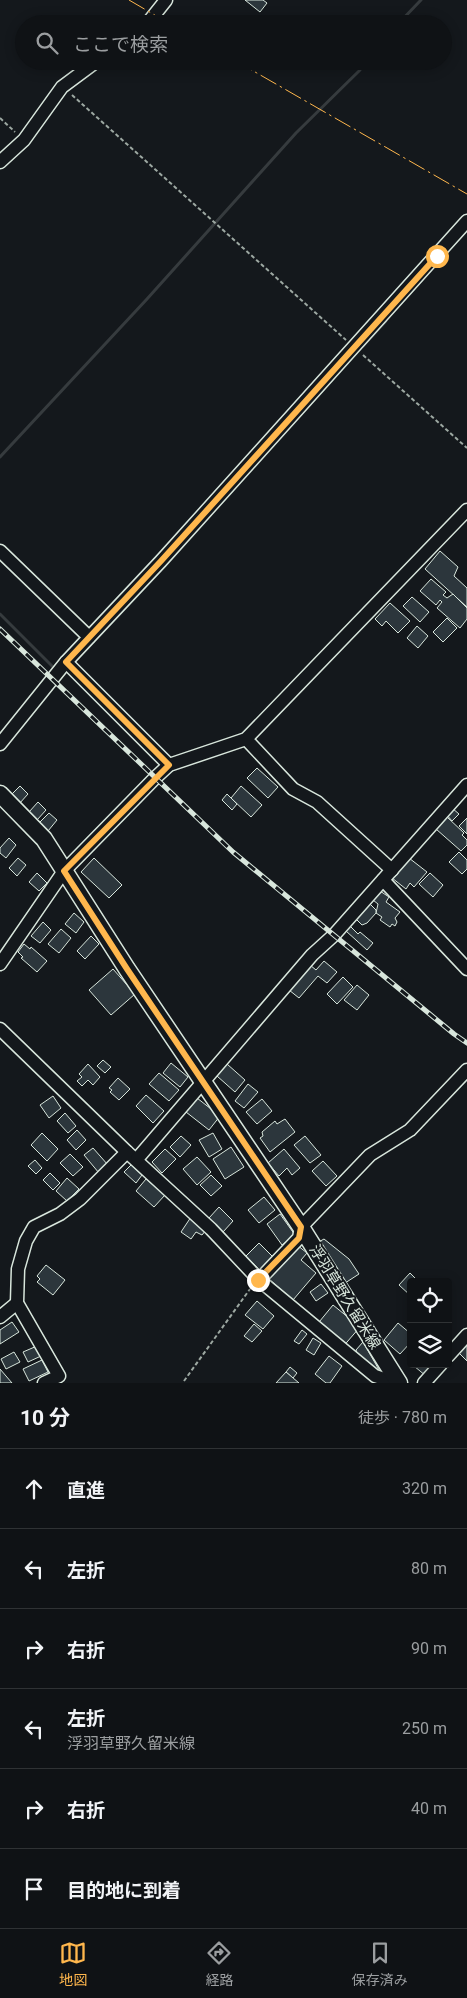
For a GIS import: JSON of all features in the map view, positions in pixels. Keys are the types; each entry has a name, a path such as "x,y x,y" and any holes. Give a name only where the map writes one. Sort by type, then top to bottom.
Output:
{"main road":[{"name":"浮羽草野久留米線","path":"0,794 44,839 202,1081 301,1227 398,1383"}],"street":[{"path":"154,15 166,0"},
{"path":"0,162 24,140 62,87 85,70"},
{"path":"0,744 66,662 467,221"},
{"path":"0,964 64,871 169,765 246,739 467,510"},
{"path":"0,551 89,638"},
{"path":"66,662 169,765"},
{"path":"246,739 293,788 317,802 392,870"},
{"path":"44,1383 59,1376 17,1303 18,1269 26,1241 34,1227 60,1214 132,1156 202,1081 312,955 334,935 467,785"},
{"path":"383,880 467,969"},
{"path":"0,1029 211,1229 258,1280 372,1379 398,1383"},
{"path":"258,1280 299,1238 301,1227 370,1155 410,1130 467,1070"},
{"path":"0,1317 17,1303"},
{"path":"452,1352 467,1335"},
{"path":"424,1383 437,1368"}],"path":[{"path":"62,87 467,448"},
{"path":"0,118 24,140"},
{"path":"184,1381 245,1294 258,1280"}],"building":[{"path":"245,0 263,0 267,3 260,12"},
{"path":"440,551 458,567 454,576 467,588 467,607 425,569"},
{"path":"431,579 446,592 443,595 447,598 453,594 467,608 467,619 460,628 437,608 442,602 440,600 436,605 420,591"},
{"path":"412,597 429,612 420,622 403,606"},
{"path":"390,603 410,621 398,633 386,621 382,626 375,619"},
{"path":"447,618 457,628 443,642 433,632"},
{"path":"417,626 428,636 418,648 407,638"},
{"path":"257,768 278,787 268,798 247,778"},
{"path":"20,786 28,794 19,804 10,796"},
{"path":"241,786 262,805 251,817 231,798"},
{"path":"227,794 237,804 232,810 222,800"},
{"path":"38,802 46,810 37,820 29,812"},
{"path":"452,808 459,814 452,821 446,814"},
{"path":"49,813 57,820 48,831 39,823"},
{"path":"447,817 464,833 462,835 467,840 467,845 461,851 436,829"},
{"path":"467,818 467,834 459,826"},
{"path":"9,838 16,845 6,858 0,853 0,848"},
{"path":"459,852 467,860 467,869 462,874 449,862"},
{"path":"18,858 26,865 17,876 9,868"},
{"path":"94,858 122,885 109,898 81,872"},
{"path":"409,858 427,872 414,887 410,883 406,889 392,878"},
{"path":"37,873 47,883 39,891 29,882"},
{"path":"430,873 443,885 433,897 419,884"},
{"path":"380,891 389,897 386,902 400,912 395,918 397,922 395,926 392,924 390,927 380,920 382,917 376,913 378,904 373,900"},
{"path":"368,902 376,910 376,913 367,923 362,925 354,917"},
{"path":"74,913 84,922 76,933 65,924"},
{"path":"43,922 51,930 40,943 31,936"},
{"path":"350,926 358,934 360,932 373,943 367,950 346,931"},
{"path":"61,929 71,938 59,953 48,944"},
{"path":"91,936 99,944 85,959 77,951"},
{"path":"24,944 30,949 31,947 47,961 37,972 21,958 23,957 18,952"},
{"path":"324,961 337,972 327,983 318,976 299,998 289,990 310,965 316,970"},
{"path":"113,969 135,994 111,1015 89,990"},
{"path":"343,977 353,987 337,1004 327,994"},
{"path":"357,985 369,995 357,1010 344,1000"},
{"path":"103,1060 111,1067 105,1073 97,1066"},
{"path":"171,1063 188,1077 180,1087 163,1073"},
{"path":"88,1064 100,1077 93,1085 88,1080 82,1086 77,1081 82,1077 79,1074"},
{"path":"227,1064 245,1080 235,1092 217,1076"},
{"path":"159,1073 179,1090 169,1101 149,1084"},
{"path":"118,1078 130,1089 119,1100 110,1092 112,1090 109,1088"},
{"path":"248,1084 258,1092 244,1108 235,1101"},
{"path":"146,1095 164,1111 153,1123 136,1106"},
{"path":"53,1096 61,1108 49,1118 40,1105"},
{"path":"197,1098 220,1116 209,1130 186,1112"},
{"path":"262,1099 272,1111 257,1124 246,1112"},
{"path":"65,1113 76,1126 68,1133 57,1121"},
{"path":"285,1119 295,1132 270,1152 260,1138 263,1136 262,1132 275,1121 277,1124"},
{"path":"77,1130 86,1140 76,1150 67,1140"},
{"path":"42,1133 58,1149 47,1161 31,1145"},
{"path":"213,1133 222,1149 209,1157 199,1140"},
{"path":"181,1136 191,1145 180,1157 170,1147"},
{"path":"305,1136 321,1155 310,1163 294,1145"},
{"path":"231,1147 244,1167 225,1179 213,1159"},
{"path":"93,1148 108,1165 99,1173 84,1155"},
{"path":"165,1149 176,1159 162,1173 152,1162"},
{"path":"284,1149 300,1168 292,1175 287,1168 279,1176 268,1163"},
{"path":"70,1154 83,1167 73,1176 60,1163"},
{"path":"197,1157 211,1172 197,1185 183,1169"},
{"path":"35,1160 42,1168 36,1174 28,1166"},
{"path":"323,1161 337,1176 326,1186 312,1171"},
{"path":"131,1165 142,1175 136,1183 124,1172"},
{"path":"50,1173 60,1183 53,1190 43,1180"},
{"path":"211,1175 222,1186 211,1196 200,1185"},
{"path":"67,1178 79,1189 67,1201 56,1191"},
{"path":"146,1179 165,1195 154,1207 136,1191"},
{"path":"264,1197 275,1210 259,1223 248,1210"},
{"path":"219,1207 233,1221 223,1232 209,1218"},
{"path":"280,1214 295,1235 282,1245 267,1224"},
{"path":"191,1217 206,1230 202,1235 196,1232 191,1239 181,1232"},
{"path":"324,1239 349,1259 359,1274 342,1285 315,1244"},
{"path":"259,1243 274,1258 261,1271 246,1256"},
{"path":"297,1245 307,1253 301,1260 316,1273 293,1300 269,1279"},
{"path":"46,1265 65,1280 53,1295 37,1282 40,1279 37,1276"},
{"path":"410,1273 415,1278 407,1278 407,1292 399,1285"},
{"path":"321,1284 328,1293 316,1301 310,1292"},
{"path":"257,1301 274,1316 263,1329 245,1315"},
{"path":"333,1305 360,1327 341,1349 315,1327"},
{"path":"12,1322 19,1332 0,1344 0,1330"},
{"path":"398,1323 407,1331 407,1346 400,1354 384,1340"},
{"path":"254,1324 262,1331 252,1342 244,1336"},
{"path":"302,1330 307,1334 299,1344 294,1341"},
{"path":"313,1338 321,1343 314,1355 306,1350"},
{"path":"363,1342 382,1375 358,1358 356,1350"},
{"path":"467,1345 467,1361 459,1353"},
{"path":"37,1346 41,1356 28,1362 23,1352"},
{"path":"14,1352 20,1362 6,1369 1,1359"},
{"path":"329,1356 342,1366 330,1383 326,1383 315,1374"},
{"path":"42,1360 48,1372 29,1381 23,1369"},
{"path":"290,1367 297,1373 293,1378 286,1372"},
{"path":"416,1368 433,1368 426,1376"},
{"path":"0,1369 12,1383 0,1383"},
{"path":"286,1372 299,1383 276,1383"}],"waterway":[{"path":"407,15 421,0"},
{"path":"0,457 147,299 296,133 360,70"},
{"path":"363,346 386,321"},
{"path":"0,614 54,668"}],"railway":[{"path":"0,629 233,852 467,1043"}],"power":[{"path":"129,0 155,15"},
{"path":"252,70 467,194"}],"route":[{"path":"258,1280 299,1238 301,1227 127,969 64,871 169,765 66,662 161,561 437,256"}]}
